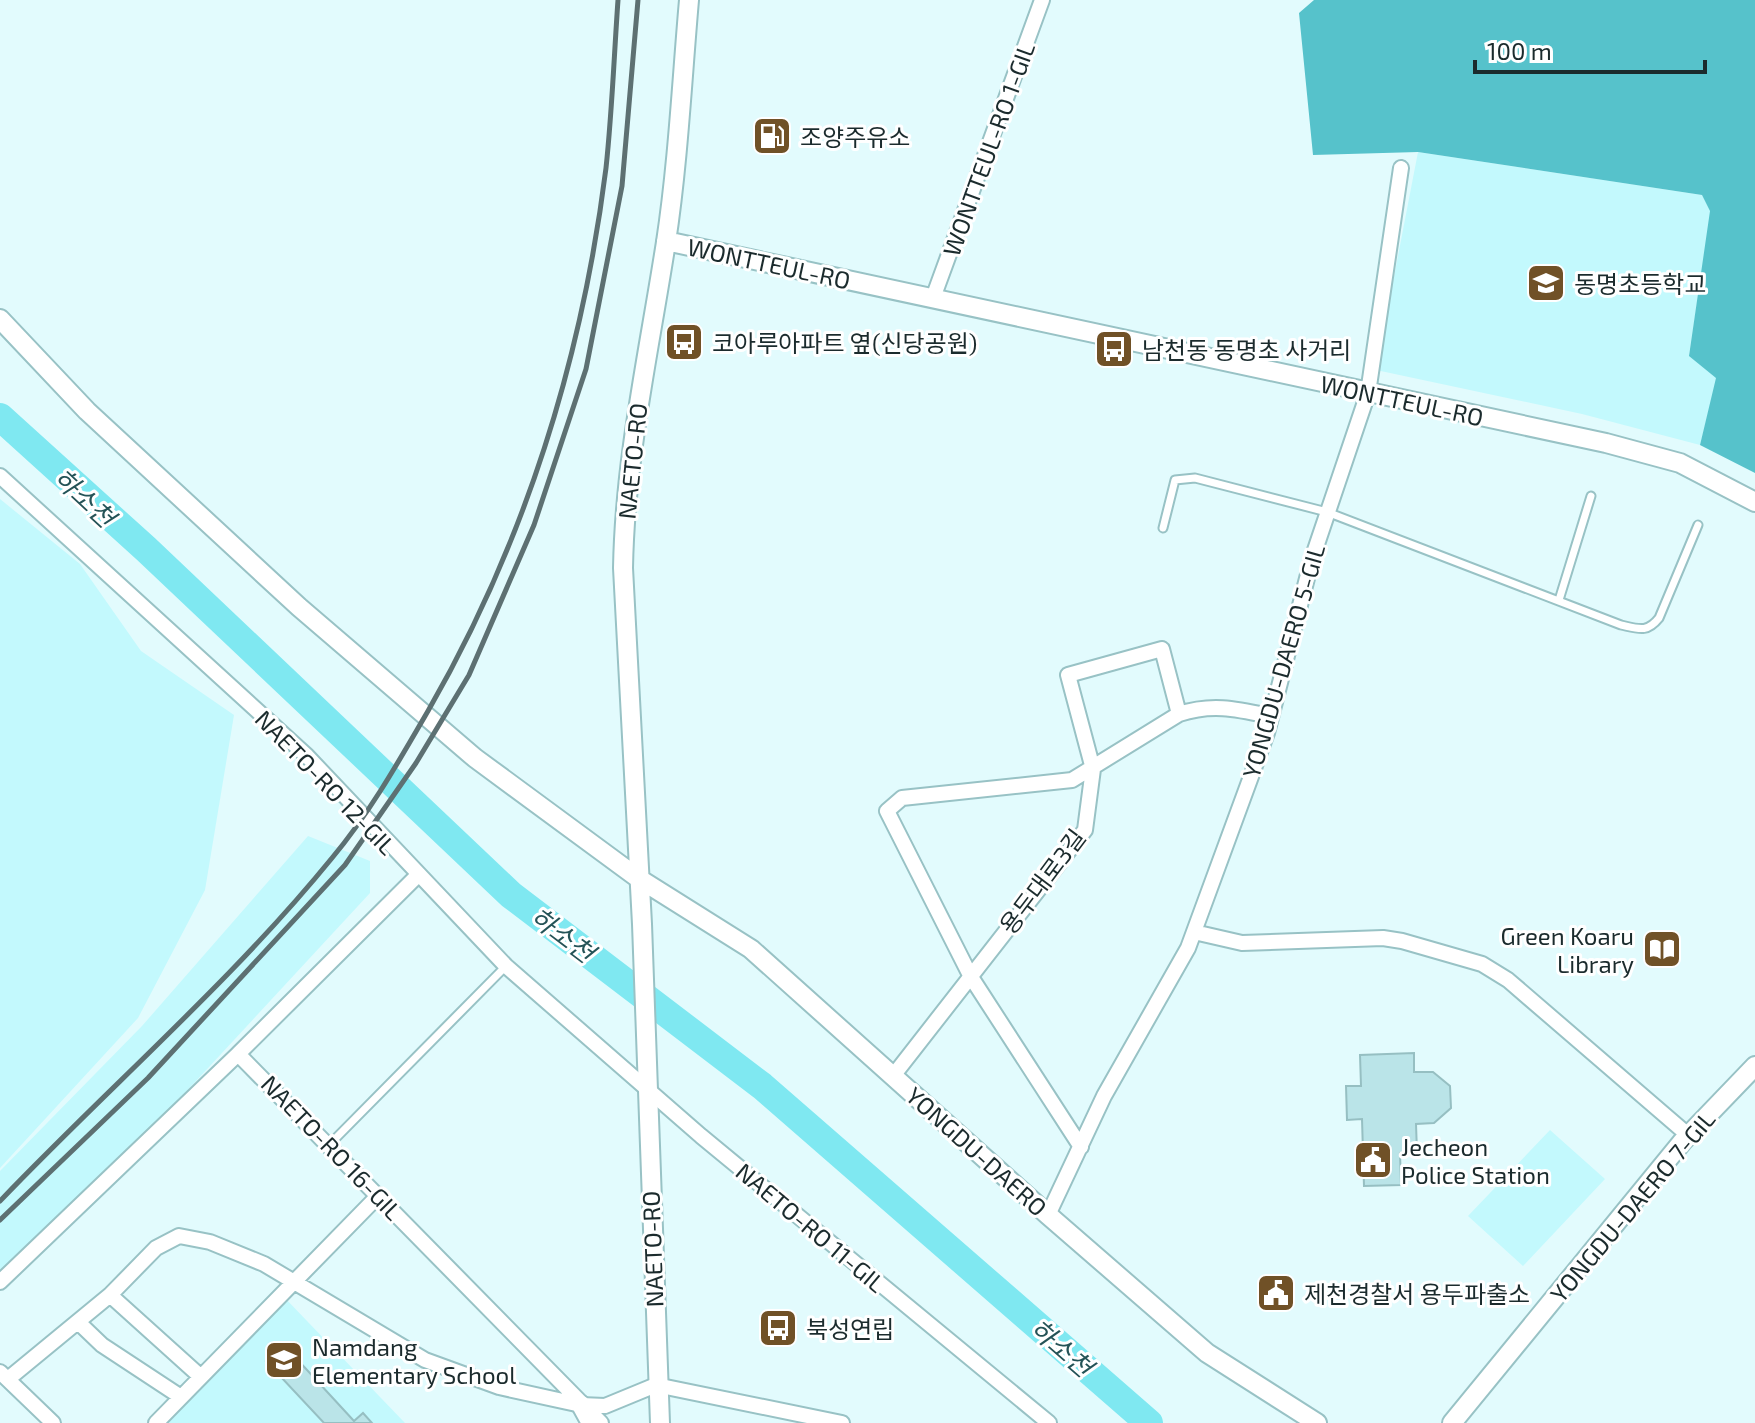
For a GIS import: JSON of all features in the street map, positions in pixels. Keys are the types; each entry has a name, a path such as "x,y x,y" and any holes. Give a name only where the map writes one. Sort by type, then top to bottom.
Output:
{"street":[{"name":"NAETO-RO","path":"660,1423 656,1385 642,924 624,517 642,370 666,241 689,0"},
{"name":"WONTTEUL-RO 1-GIL","path":"933,298 1042,0"},
{"name":"YONGDU-DAERO 5-GIL","path":"1048,1215 1194,932 1270,716 1327,512 1368,393 1401,168"},
{"name":"WONTTEUL-RO","path":"666,241 1639,451 1701,473 1755,502"},
{"name":"YONGDU-DAERO","path":"0,319 87,411 299,607 475,758 638,878 751,949 1207,1353 1317,1423"},
{"name":"NAETO-RO 12-GIL","path":"0,476 307,756 417,876 506,966 647,1083"},
{"name":"용두대로3길","path":"893,1076 1085,830 1093,769 1068,675 1162,649 1179,714"},
{"path":"1081,1147 971,977 887,811 902,798 1072,780 1179,714 1199,707 1222,706 1270,716"},
{"path":"0,1282 238,1054 417,876"},
{"path":"1194,932 1242,943 1383,938 1482,964 1508,980 1688,1135"},
{"name":"NAETO-RO 16-GIL","path":"238,1054 330,1144 601,1423"},
{"name":"YONGDU-DAERO 7-GIL","path":"1452,1423 1688,1135 1755,1066"},
{"name":"NAETO-RO 11-GIL","path":"647,1083 1049,1423"},
{"path":"156,1423 379,1195"},
{"path":"53,1423 4,1376 78,1322 110,1295 156,1248 179,1236 237,1252 296,1280 425,1360 499,1387 581,1405 605,1406 656,1385 842,1423"},
{"path":"110,1295 201,1377"},
{"path":"78,1322 102,1345 181,1397"},
{"path":"581,1405 591,1423"}],"lane":[{"path":"1163,528 1169,494 1175,480 1182,477 1327,512 1621,625 1643,630 1651,628 1659,618 1698,525"},
{"path":"1559,600 1591,496"},
{"path":"330,1144 506,966"}],"shaded area":[{"path":"1314,0 1755,0 1755,473 1700,445 1716,378 1689,356 1710,211 1702,195 1418,152 1313,155 1299,13"},
{"name":"동명초등학교","path":"1418,152 1702,195 1711,211 1689,355 1717,378 1700,445 1582,414 1376,370"},
{"path":"0,499 80,564 141,651 234,715 205,890 138,1018 0,1168"},
{"path":"308,836 370,861 370,893 159,1121 0,1278 0,1171 142,1026"},
{"path":"1550,1130 1605,1179 1523,1266 1468,1216"},
{"name":"Namdang Elementary School","path":"283,1296 405,1423 163,1423"}],"building":[{"path":"1414,1053 1414,1072 1433,1072 1450,1086 1451,1108 1434,1123 1416,1124 1417,1152 1400,1153 1401,1185 1364,1186 1362,1119 1347,1120 1346,1086 1361,1086 1360,1055"},
{"path":"284,1345 354,1421 363,1413 372,1423 324,1423 266,1361"}],"waterway":[{"name":"하소천","path":"0,417 146,549 511,895 762,1086 1149,1423"}],"railway":[{"path":"0,1201 212,991 332,858 383,787 462,648 520,516 544,448 582,310 606,168 618,0"},
{"path":"0,1220 148,1078 345,865 416,763 469,675 534,525 586,369 622,186 638,0"}],"place":[{"name":"조양주유소","path":"772,136"},
{"name":"동명초등학교","path":"1546,283"},
{"name":"코아루아파트 옆(신당공원)","path":"684,342"},
{"name":"남천동 동명초 사거리","path":"1114,349"},
{"name":"Green Koaru Library","path":"1662,949"},
{"name":"Jecheon Police Station","path":"1373,1160"},
{"name":"제천경찰서 용두파출소","path":"1276,1293"},
{"name":"북성연립","path":"778,1328"},
{"name":"Namdang Elementary School","path":"284,1360"}]}
